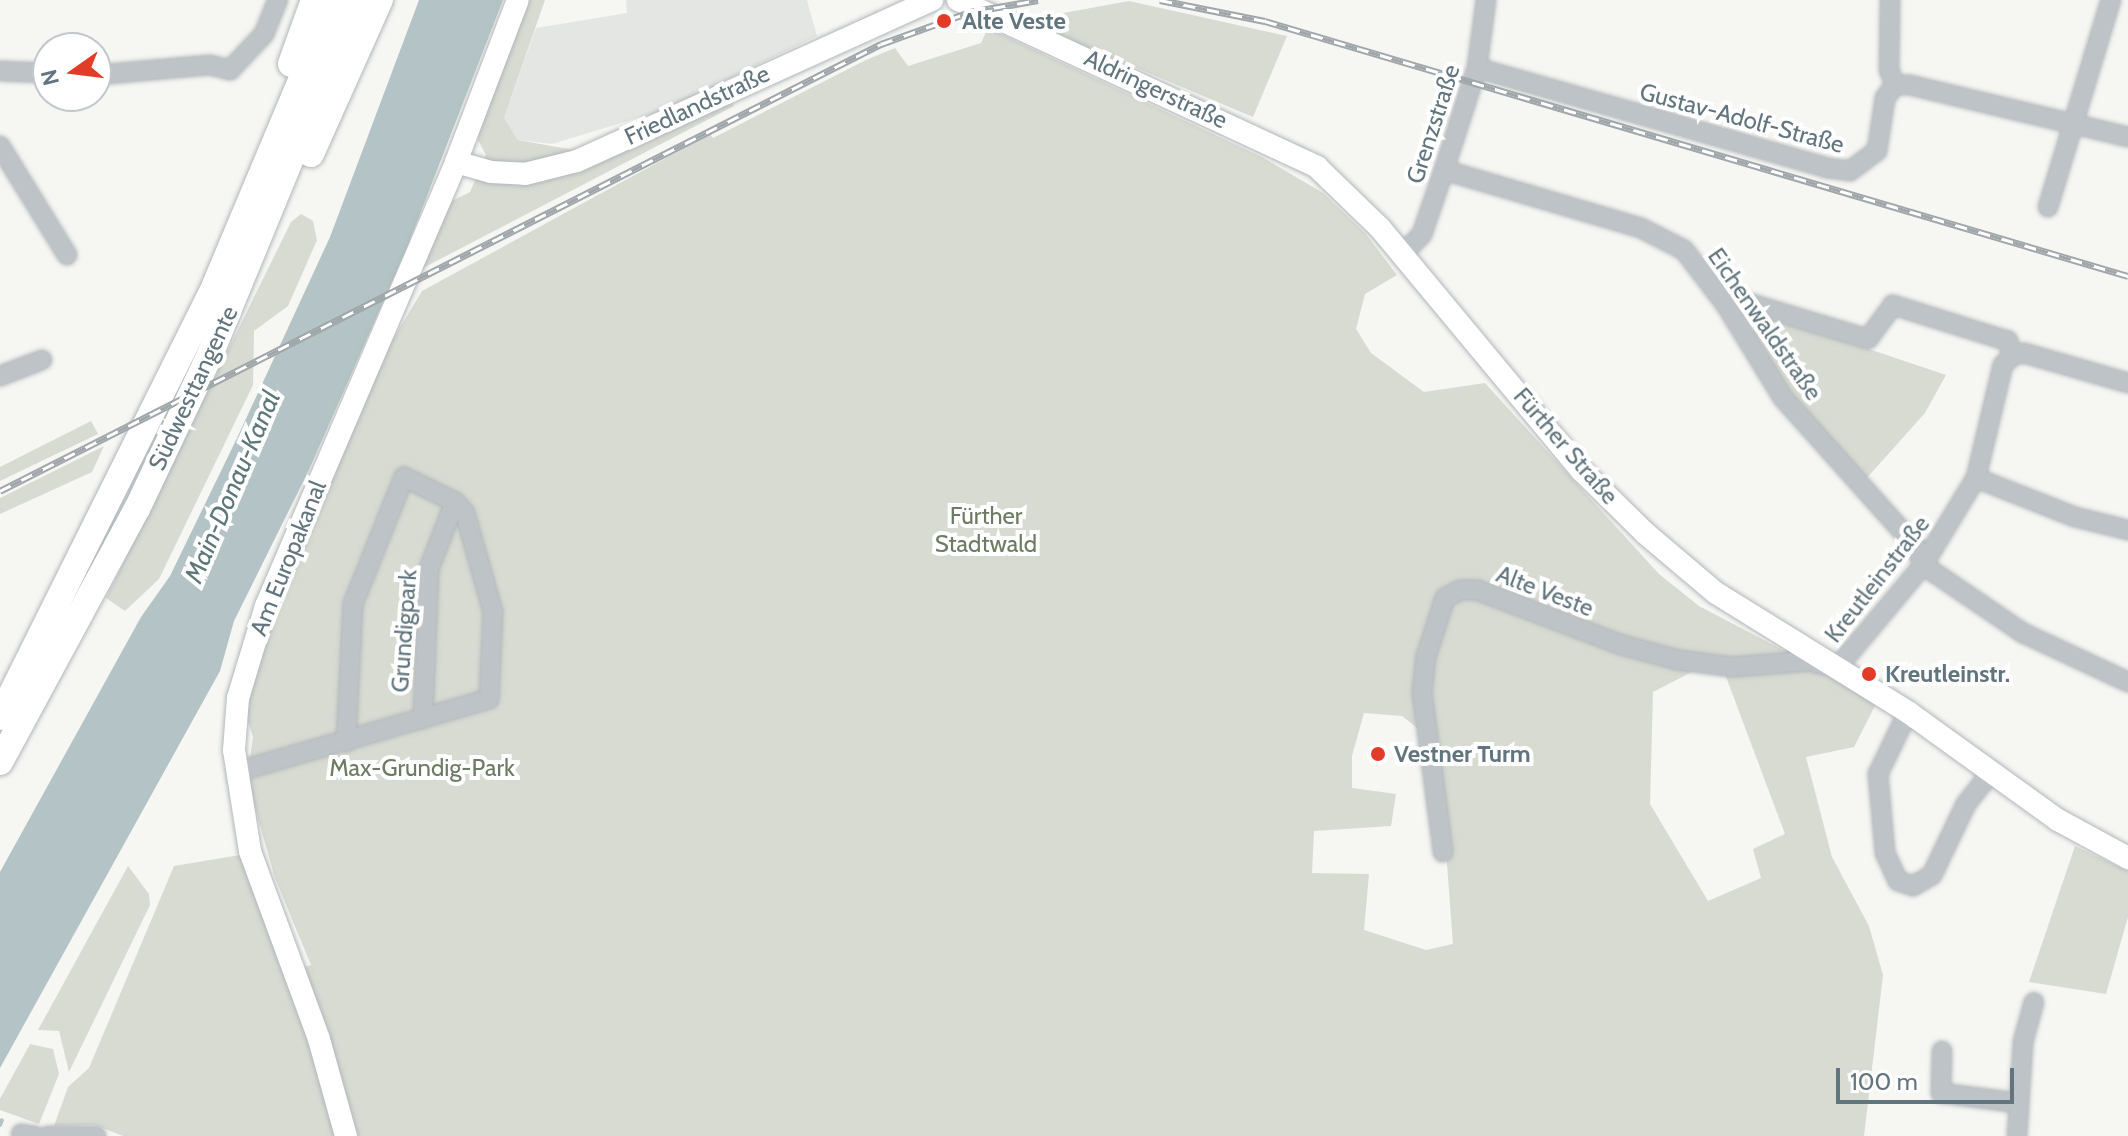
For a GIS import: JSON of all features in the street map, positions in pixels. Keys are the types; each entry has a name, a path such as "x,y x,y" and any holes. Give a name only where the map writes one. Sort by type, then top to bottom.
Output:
{"highway":[{"path":"215,285 236,209 314,0"},
{"name":"Südwesttangente","path":"0,717 215,285 335,0"},
{"name":"Südwesttangente","path":"0,762 137,509 230,311 356,0"},
{"path":"230,311 259,268 380,0"}],"main road":[{"name":"Am Europakanal","path":"346,1136 319,1039 250,851 236,772 238,698 266,606 456,162 518,0"},
{"name":"Friedlandstraße","path":"456,162 491,172 525,174 577,161 906,4 932,0"},
{"name":"Aldringerstraße","path":"961,0 1263,138"},
{"name":"Fürther Straße","path":"1263,138 1339,183 1403,254 1581,470 1645,533 1716,593 1908,712 1993,770 2058,820 2128,858"}],"street":[{"path":"112,74 210,65 230,70 264,34 278,0"},
{"name":"Grenzstraße","path":"1403,254 1422,234 1444,170 1477,68 1486,0"},
{"path":"1890,0 1889,70 1895,85 2128,137"},
{"path":"2048,207 2069,123 2111,0"},
{"name":"Gustav-Adolf-Straße","path":"1477,68 1750,149 1850,171 1877,151 1885,98 1895,85"},
{"path":"0,71 32,72"},
{"path":"0,146 67,255"},
{"name":"Eichenwaldstraße","path":"1444,170 1664,238 1684,250 1726,305 1783,398 1916,547 1923,565"},
{"path":"1726,305 1752,304 1868,339 1893,305 2010,349 2128,383"},
{"name":"Kreutleinstraße","path":"1837,668 1923,565 1976,478 2003,365 2010,349"},
{"path":"0,376 42,360"},
{"name":"Grundigpark","path":"236,772 346,742 489,699 493,612 465,513 455,502 404,477 353,604 346,742"},
{"path":"1976,478 2075,517 2128,530"},
{"name":"Grundigpark","path":"423,719 429,569 455,502"},
{"path":"1923,565 2023,633 2128,682"},
{"name":"Alte Veste","path":"1443,852 1422,693 1426,657 1445,598 1461,590 1477,590 1622,645 1678,660 1732,667 1810,661 1837,668"},
{"path":"1908,712 1878,774 1885,853 1898,881 1913,886 1927,882 1966,804 1993,770"},
{"path":"2017,1136 2023,1042 2034,1002"},
{"path":"1942,1051 1941,1093 2018,1103"},
{"path":"48,1136 96,1136"}],"shaded area":[{"path":"626,0 807,0 817,36 664,110 552,144 518,140 504,118 536,28 627,13"}],"green space":[{"path":"525,0 545,0 504,118 518,140 607,156 730,98 734,106 421,269 452,201 470,192 486,155 478,140 481,119"},
{"path":"1129,1 1287,36 1253,117 1042,28 1047,16"},
{"name":"Fürther Stadtwald","path":"988,28 1262,157 1323,193 1365,233 1397,275 1365,294 1356,329 1371,353 1424,392 1485,383 1659,574 1699,606 1878,700 1854,747 1806,757 1832,857 1869,926 1883,975 1864,1136 353,1136 305,967 311,965 275,878 247,780 253,737 246,716 269,622 376,367 422,291 710,134 713,138 895,48 908,66 981,43","holes":["1719,658 1785,834 1753,849 1761,878 1708,901 1650,804 1653,692","1364,713 1402,716 1438,744 1453,944 1426,950 1364,930 1369,874 1312,873 1314,831 1391,826 1396,794 1352,788 1352,756"]},
{"path":"301,214 313,221 317,240 288,306 254,331 253,385 159,579 125,611 106,598 291,222"},
{"path":"1762,313 1946,375 1925,413 1864,481 1816,430 1750,336"},
{"path":"91,421 98,434 0,481 0,467"},
{"path":"104,446 92,472 0,514 0,498"},
{"path":"2075,846 2128,871 2128,917 2106,994 2029,982"},
{"path":"240,855 307,1038 336,1136 123,1136 95,1125 54,1126 68,1087 89,1068 174,866"},
{"path":"128,866 149,894 150,905 69,1072 59,1031 38,1030"},
{"path":"30,1044 53,1049 59,1074 39,1124 0,1110 0,1099"}],"water":[{"name":"Main-Donau-Kanal","path":"419,0 503,0 406,250 308,472 234,621 220,671 0,1068 0,872 141,617 170,576 238,436 330,237"}],"waterway":[{"path":"0,1125 2,1120"}],"railway":[{"path":"0,491 881,44 970,12 1038,0"},
{"path":"1160,0 1265,21 2128,276"}],"place":[{"name":"Alte Veste","path":"944,21"},
{"name":"Kreutleinstr.","path":"1869,674"},
{"name":"Vestner Turm","path":"1378,754"}],"park label":[{"name":"Max-Grundig-Park","path":"422,768"}]}
